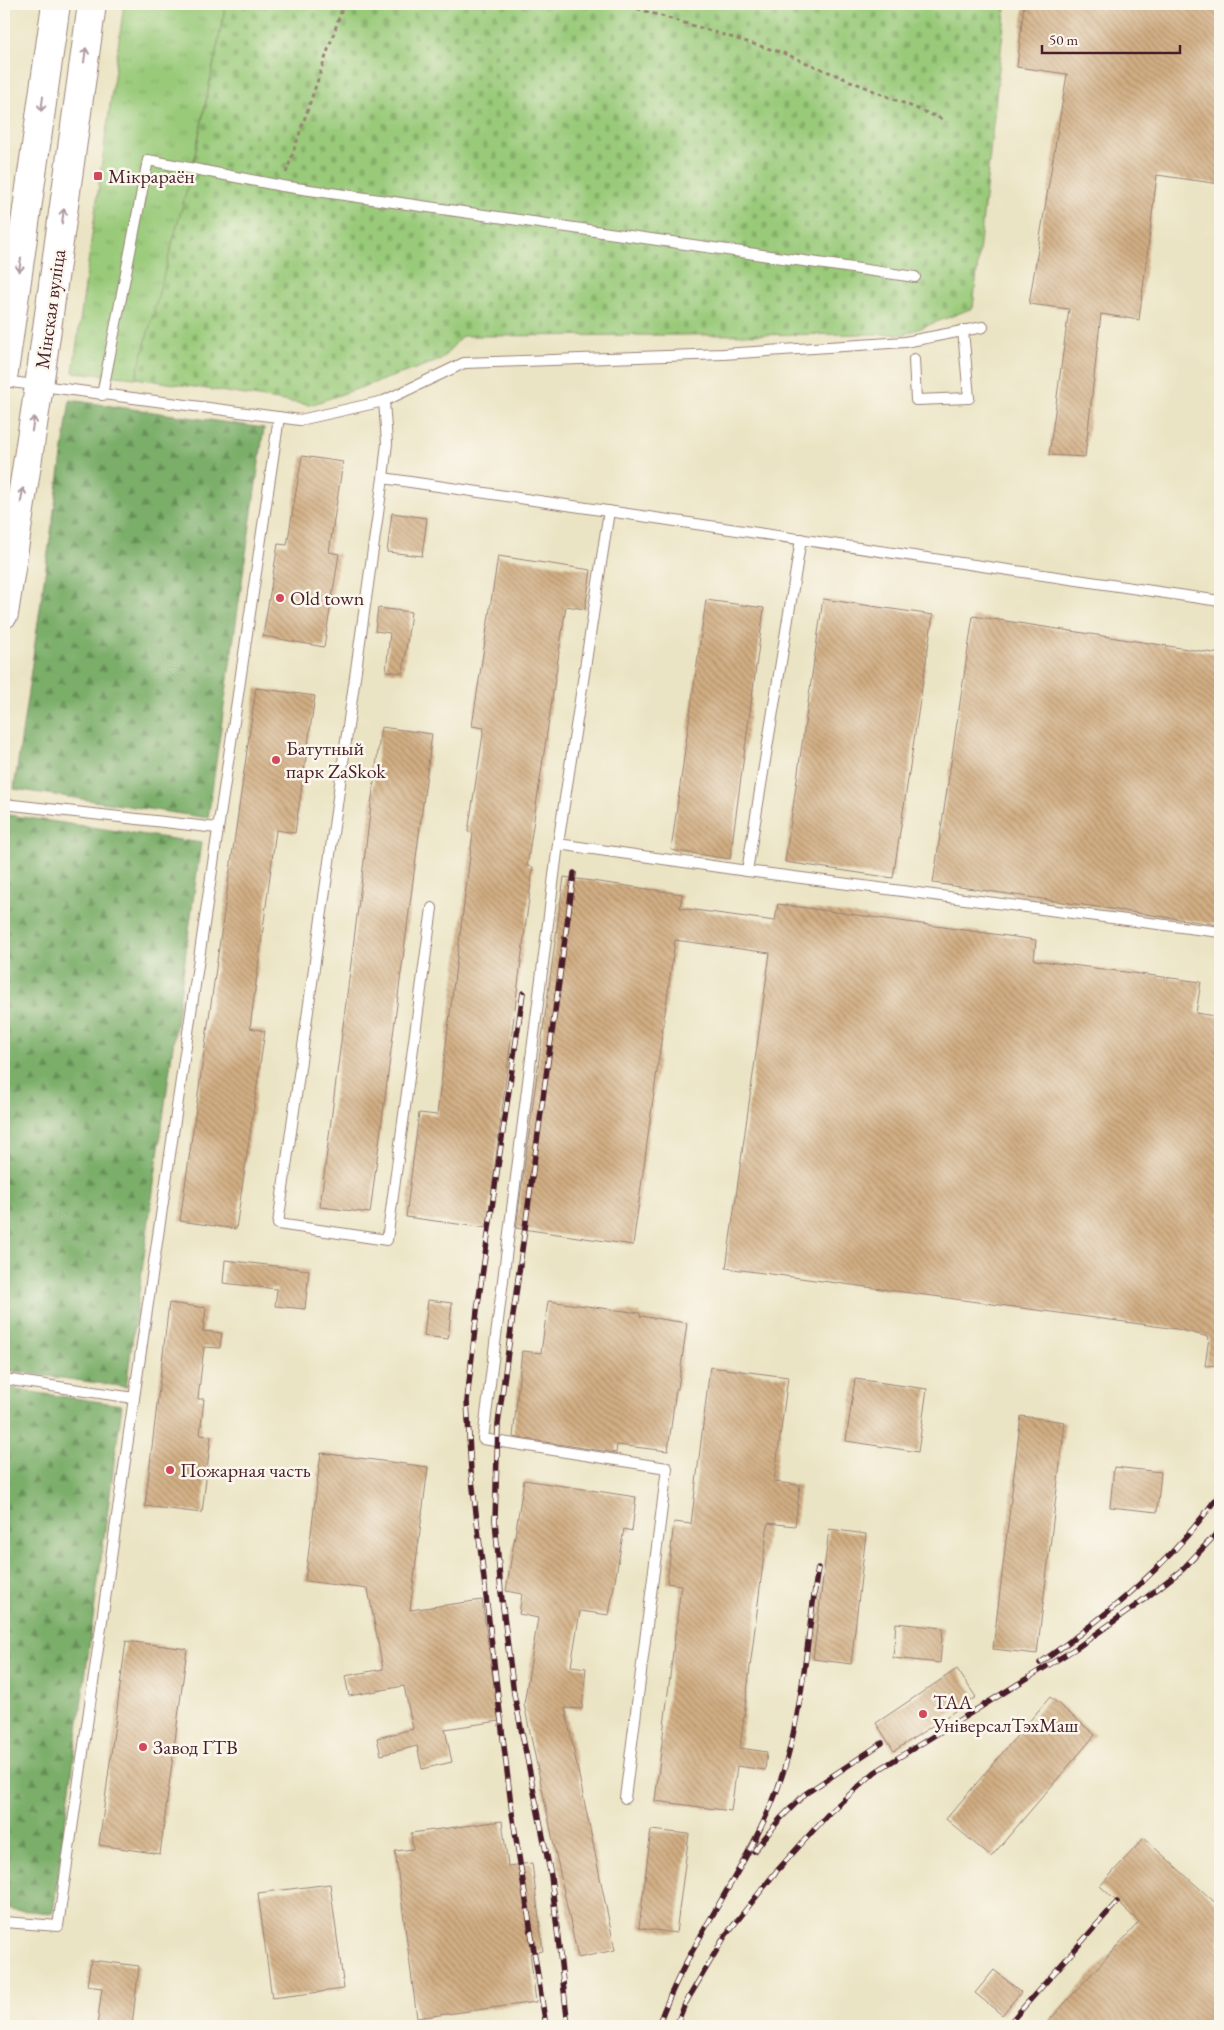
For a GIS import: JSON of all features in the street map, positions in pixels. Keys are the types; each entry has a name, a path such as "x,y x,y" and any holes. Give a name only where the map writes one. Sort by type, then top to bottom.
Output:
{"main road":[{"name":"Мінская вуліца","path":"4,372 56,4"},
{"name":"Мінская вуліца","path":"4,614 10,522 39,386 92,4"}],"lane":[{"path":"102,395 148,160 282,186 915,277"},
{"path":"4,381 300,420 384,401 464,363 723,354 905,342 983,327"},
{"path":"914,359 916,400 969,398 963,330"},
{"path":"384,401 387,443 383,478 278,1224 387,1240 432,908"},
{"path":"4,1922 58,1926 217,828 279,417"},
{"path":"383,478 1220,601"},
{"path":"609,511 558,844 483,1439 668,1468 625,1798"},
{"path":"747,871 801,539"},
{"path":"4,804 217,828"},
{"path":"558,844 747,871 1220,932"},
{"path":"4,1379 134,1398"}],"path":[{"path":"282,186 342,9 346,4"},
{"path":"622,4 783,53 944,120"},
{"path":"4,763 9,764"}],"green space":[{"path":"124,4 226,4 186,198 136,378 73,372"},
{"path":"226,4 1006,4 973,308 905,334 462,336 441,360 310,405 136,378 192,170"},
{"path":"70,400 264,428 208,818 14,789"},
{"path":"8,815 201,843 126,1387 4,1370 4,846"},
{"path":"4,1388 122,1405 53,1913 4,1909"}],"building":[{"path":"1024,4 1220,4 1220,184 1157,175 1139,320 1101,314 1085,457 1049,455 1069,309 1029,304 1067,74 1017,67"},
{"path":"302,456 343,462 329,552 339,554 324,647 263,636 278,544 287,545"},
{"path":"392,513 427,518 422,556 387,552"},
{"path":"498,556 591,570 585,609 566,606 527,866 533,867 487,1228 406,1217 419,1113 437,1115 473,833 468,832 484,728 472,726"},
{"path":"823,599 933,615 893,878 785,862"},
{"path":"706,600 764,608 730,859 671,850"},
{"path":"378,608 411,612 403,673 386,671 390,633 375,631"},
{"path":"973,616 1220,654 1220,925 933,883"},
{"path":"256,688 315,696 295,833 276,830 250,1028 265,1031 236,1229 180,1221"},
{"path":"381,727 432,734 370,1213 320,1207"},
{"path":"564,877 682,894 680,908 775,921 778,904 1036,940 1034,960 1201,982 1196,1013 1220,1017 1220,1365 1205,1366 1209,1337 1177,1329 726,1268 770,953 675,940 633,1245 516,1228"},
{"path":"225,1260 309,1270 305,1309 275,1306 277,1289 223,1283"},
{"path":"428,1300 452,1303 448,1339 424,1336"},
{"path":"548,1301 640,1313 640,1316 687,1323 668,1451 617,1445 616,1453 513,1437 522,1351 541,1353"},
{"path":"169,1303 206,1308 203,1331 222,1333 220,1348 204,1347 198,1399 204,1399 200,1435 211,1436 202,1513 145,1506"},
{"path":"710,1367 788,1377 774,1482 800,1485 795,1526 768,1523 740,1748 767,1752 765,1770 737,1766 731,1811 655,1801 681,1585 667,1583 674,1522 691,1524"},
{"path":"855,1379 927,1389 918,1452 846,1441"},
{"path":"1021,1416 1065,1422 1037,1654 993,1649"},
{"path":"321,1453 428,1467 410,1610 482,1600 499,1721 445,1729 452,1762 422,1769 417,1746 381,1755 377,1738 413,1729 404,1686 349,1696 345,1676 383,1669 368,1589 305,1581"},
{"path":"1114,1467 1161,1472 1157,1512 1110,1507"},
{"path":"524,1480 636,1497 632,1531 624,1529 609,1615 580,1611 571,1666 586,1668 582,1709 565,1708 615,1950 578,1958 524,1704 538,1618 519,1614 522,1594 506,1591"},
{"path":"829,1529 866,1534 851,1664 813,1659"},
{"path":"896,1623 943,1628 940,1663 893,1658"},
{"name":"Завод ГТВ","path":"126,1641 187,1649 160,1854 99,1845"},
{"path":"957,1669 976,1697 894,1751 876,1723"},
{"path":"1050,1697 1095,1735 991,1857 946,1819"},
{"path":"502,1821 508,1866 532,1863 543,1951 530,1953 536,2002 417,2018 395,1851 413,1849 411,1833"},
{"path":"651,1830 689,1834 676,1933 639,1928"},
{"path":"1144,1838 1220,1907 1220,2026 1044,2026 1139,1922 1100,1886"},
{"path":"330,1884 344,1989 272,1998 258,1893"},
{"path":"91,1960 139,1966 132,2026 97,2026 102,1988 87,1986"},
{"path":"994,1970 1021,1992 1002,2015 975,1993"}],"railway":[{"path":"568,2026 551,1876 514,1694 501,1592 495,1520 498,1424 574,873"},
{"path":"523,993 477,1311 467,1401 471,1471 512,1813 546,2026"},
{"path":"1040,1663 1090,1626 1138,1586 1182,1542 1220,1493"},
{"path":"676,2026 685,2004 725,1936 775,1873 830,1812 875,1772 1078,1647 1138,1604 1183,1569 1220,1530"},
{"path":"658,2026 683,1968 759,1832 782,1776 797,1717 818,1568"},
{"path":"754,1851 780,1819 805,1794 882,1743"},
{"path":"1007,2026 1117,1902"}],"place":[{"name":"Мікрараён","path":"98,176"},
{"name":"Old town","path":"280,598"},
{"name":"Батутный парк ZaSkok","path":"276,760"},
{"name":"Пожарная часть","path":"170,1470"},
{"name":"ТАА УніверсалТэхМаш","path":"923,1714"},
{"name":"Завод ГТВ","path":"143,1747"}]}
